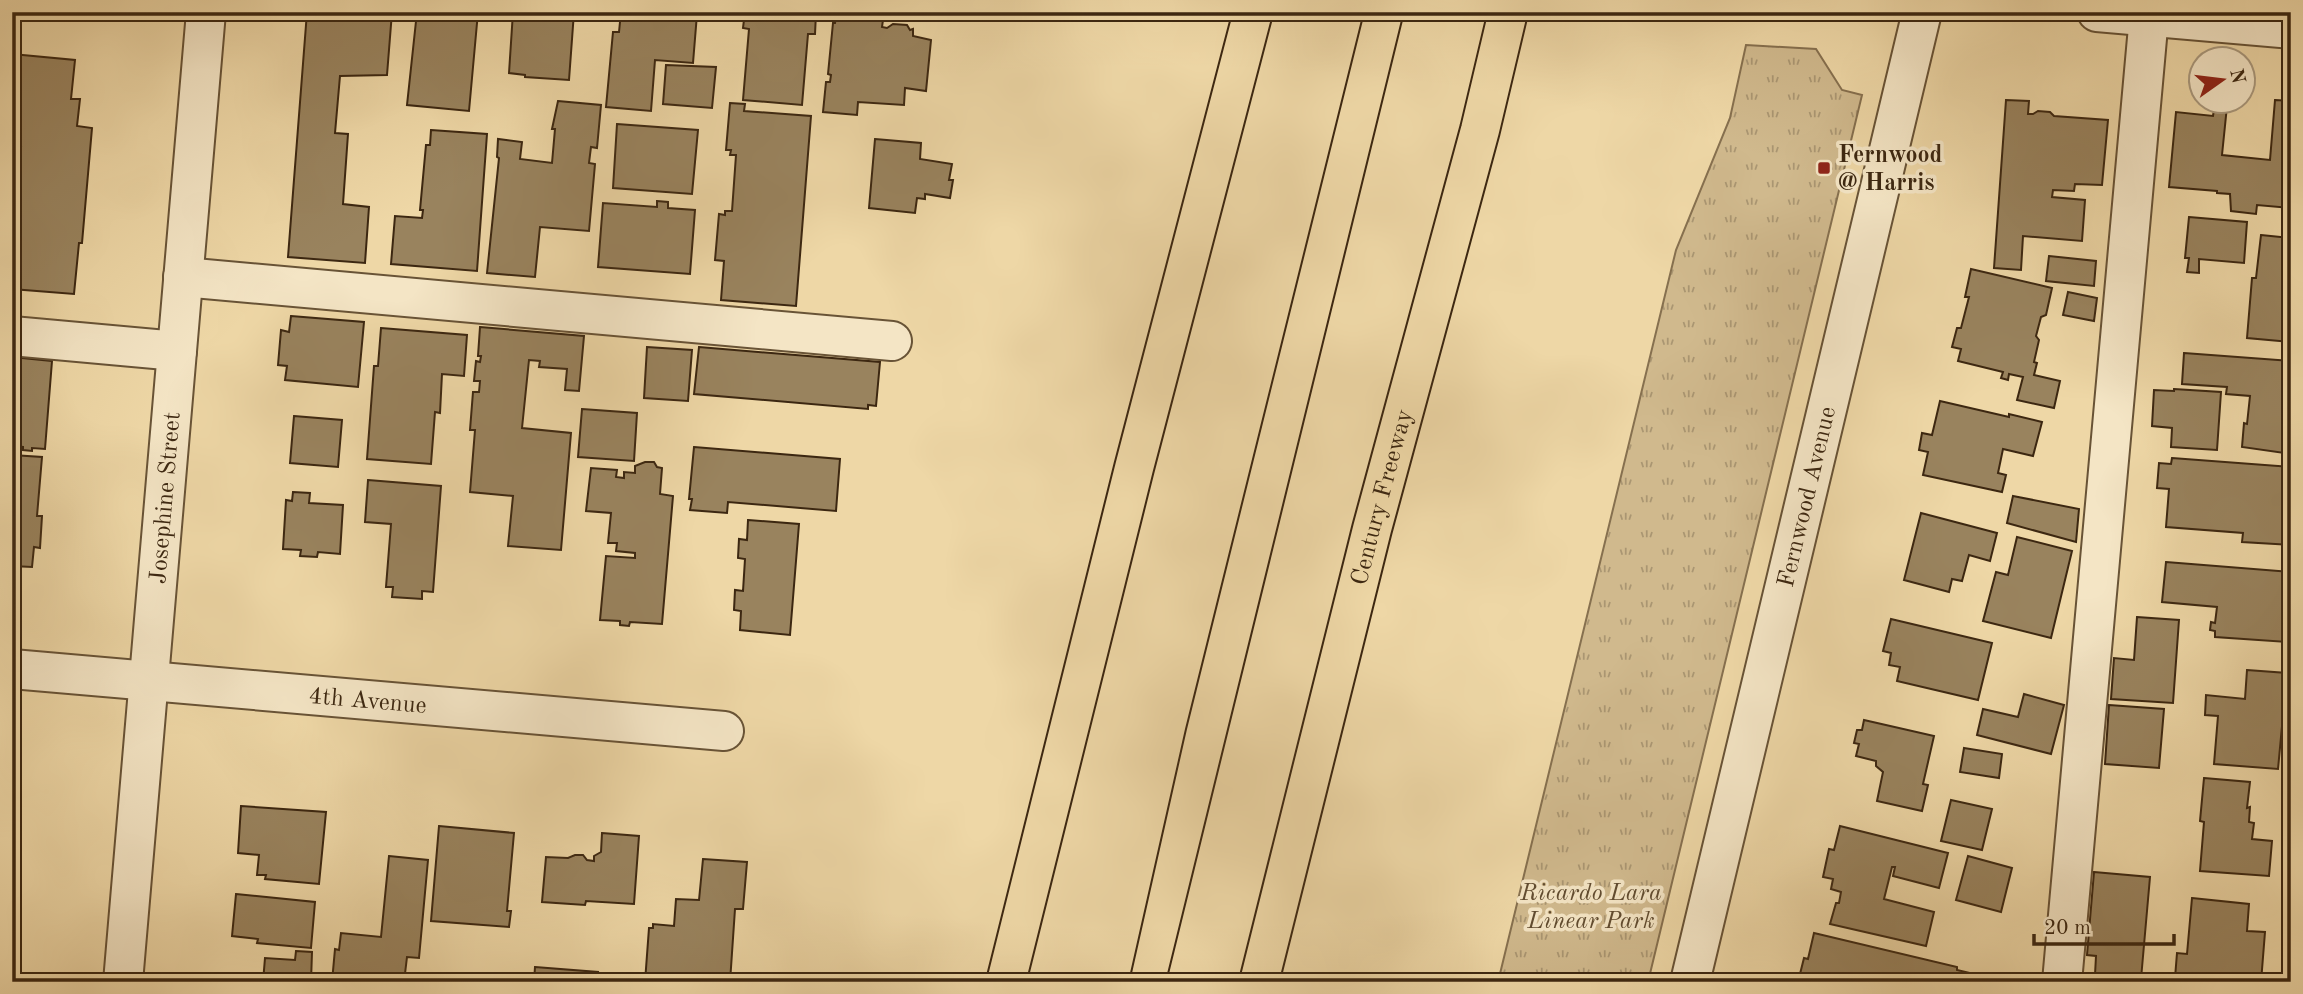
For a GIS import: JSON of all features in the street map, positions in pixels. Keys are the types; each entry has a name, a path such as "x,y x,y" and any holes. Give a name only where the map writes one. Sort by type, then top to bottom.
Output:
{"highway":[{"path":"1006,982 1134,468 1253,12"},
{"name":"Century Freeway","path":"1259,982 1372,529 1480,130 1508,12"}],"street":[{"name":"Josephine Street","path":"123,982 206,12"},
{"name":"Fernwood Avenue","path":"1690,982 1922,12"},
{"path":"2096,12 2291,29"},
{"path":"2062,982 2149,16"},
{"path":"183,277 892,341"},
{"path":"12,336 177,351"},
{"name":"4th Avenue","path":"12,669 724,731"}],"green space":[{"name":"Ricardo Lara Linear Park","path":"1746,45 1816,49 1842,90 1862,95 1648,982 1498,982 1676,250 1730,118"}],"building":[{"path":"307,12 392,12 387,75 340,76 335,133 348,134 343,204 369,207 365,263 288,257"},
{"path":"417,12 478,12 469,111 407,105"},
{"path":"513,12 574,12 569,80 525,77 509,73"},
{"path":"621,12 697,14 693,63 655,60 651,111 606,107 613,32 619,32"},
{"path":"745,12 816,13 815,34 808,34 802,105 743,100 749,29 743,28"},
{"path":"837,12 884,13 882,27 887,28 893,24 907,25 910,30 913,29 913,36 931,40 926,91 905,88 904,105 858,102 857,115 823,112 826,82 830,82 831,75 828,74 833,23"},
{"path":"12,54 75,60 71,99 80,99 77,126 92,128 82,243 79,243 74,294 12,289 12,248 21,147 12,147"},
{"path":"666,65 716,67 712,108 663,104"},
{"path":"2006,100 2029,101 2028,114 2038,111 2050,112 2054,116 2108,120 2102,185 2075,184 2074,191 2053,190 2052,197 2085,200 2082,241 2023,236 2021,270 1994,268"},
{"path":"2275,100 2291,101 2291,208 2257,205 2256,214 2231,211 2230,194 2169,187 2176,112 2188,113 2188,116 2226,116 2222,155 2270,160"},
{"path":"558,101 601,105 597,148 591,147 589,163 595,164 589,231 540,227 535,277 487,273 499,158 498,139 522,142 520,159 552,163 555,129 552,129"},
{"path":"730,103 745,104 744,111 811,116 796,306 721,300 724,261 715,260 719,214 725,215 725,211 732,211 736,155 730,155 731,150 726,150"},
{"path":"617,124 698,130 692,194 613,188"},
{"path":"431,130 487,134 477,271 391,264 395,216 422,218 423,210 420,210 426,145 430,145"},
{"path":"875,139 921,143 920,159 952,164 950,198 925,194 925,199 917,198 915,213 869,208"},
{"path":"657,201 668,202 668,208 695,210 690,274 598,267 603,203 657,207"},
{"path":"2189,217 2247,222 2244,263 2199,259 2199,273 2187,272 2189,258 2185,258"},
{"path":"2261,235 2291,238 2291,342 2247,338 2252,278 2256,278"},
{"path":"2049,256 2096,261 2094,286 2046,281"},
{"path":"1971,269 2052,288 2046,315 2041,317 2036,336 2039,340 2034,375 2060,381 2054,408 2017,400 2023,377 2009,374 2008,380 2001,378 2003,372 1958,361 1961,349 1952,347 1957,328 1961,328 1969,297 1965,297"},
{"path":"2068,292 2097,298 2094,321 2063,315"},
{"path":"291,316 364,322 358,387 285,380 287,366 278,365 281,330 289,332"},
{"path":"480,327 584,336 579,391 565,390 567,369 539,367 540,361 529,360 522,428 571,433 561,550 508,546 513,496 470,492 475,430 470,430 473,392 479,392 480,381 474,381 476,361 480,362 481,356 478,356"},
{"path":"381,328 467,335 464,376 442,374 440,413 435,412 431,464 367,459 374,366 378,366"},
{"path":"647,347 692,350 688,401 644,398"},
{"path":"699,347 880,362 876,406 868,405 868,409 694,394"},
{"path":"2184,353 2291,361 2291,454 2242,447 2250,396 2226,394 2227,387 2182,384"},
{"path":"12,357 52,361 45,449 32,448 32,451 12,446"},
{"path":"2154,390 2221,392 2217,450 2171,447 2172,428 2152,426"},
{"path":"1940,401 2042,422 2033,456 2003,449 1998,473 2006,475 2002,492 1923,475 1928,452 1919,450 1922,433 1932,435"},
{"path":"582,409 637,413 634,461 578,457"},
{"path":"294,416 342,420 338,467 290,463"},
{"path":"694,447 840,459 836,511 728,502 727,513 690,510"},
{"path":"12,455 42,457 37,516 42,516 40,548 34,547 32,567 12,566"},
{"path":"2172,458 2291,467 2291,545 2242,542 2243,533 2166,527 2169,489 2157,488 2159,463 2171,464"},
{"path":"654,462 657,467 662,468 660,494 673,496 662,624 630,622 629,626 620,625 620,621 600,620 606,556 635,558 635,553 616,551 617,543 608,543 611,513 586,511 591,468 617,470 616,477 624,478 624,472 635,473 635,466"},
{"path":"368,480 441,486 433,592 422,591 422,599 392,597 393,587 386,587 391,524 365,522"},
{"path":"293,492 310,493 309,503 343,505 340,554 318,552 317,557 300,556 301,550 283,549 286,500 292,501"},
{"path":"2013,496 2079,509 2076,542 2007,523"},
{"path":"1921,513 1997,533 1990,561 1969,555 1962,581 1952,579 1949,592 1904,580"},
{"path":"748,520 799,524 790,635 740,630 741,611 734,610 735,590 743,591 745,559 738,558 739,539 747,540"},
{"path":"2017,537 2072,551 2051,638 1983,621 1996,572 2008,575"},
{"path":"2166,562 2291,572 2287,642 2215,637 2215,631 2210,630 2211,622 2215,623 2217,607 2162,602"},
{"path":"2137,617 2179,620 2173,703 2111,699 2114,658 2134,660"},
{"path":"1891,619 1992,643 1978,700 1897,681 1900,667 1889,665 1891,653 1883,651"},
{"path":"2247,670 2287,673 2278,769 2214,764 2218,716 2205,715 2206,695 2245,699"},
{"path":"2024,694 2064,705 2051,754 1977,735 1983,709 2018,717"},
{"path":"2109,705 2164,709 2159,768 2105,764"},
{"path":"1864,720 1934,736 1923,784 1928,785 1922,811 1877,801 1883,772 1876,766 1876,761 1856,756 1859,744 1854,743 1857,730 1862,730"},
{"path":"1964,748 2002,754 1999,778 1960,772"},
{"path":"12,774 19,775 12,844"},
{"path":"2204,778 2250,782 2247,808 2250,807 2249,822 2254,823 2252,839 2272,841 2269,876 2200,871 2204,822 2200,821"},
{"path":"1951,800 1992,809 1982,850 1941,841"},
{"path":"241,806 326,812 319,884 265,879 266,875 257,875 259,855 238,853"},
{"path":"439,826 514,833 507,911 511,911 509,927 431,921"},
{"path":"1840,826 1948,853 1939,888 1893,876 1895,867 1892,867 1884,899 1934,912 1926,946 1830,924 1841,892 1831,889 1833,879 1823,877 1829,849 1834,850"},
{"path":"602,833 639,836 634,904 542,902 546,857 568,858 583,855 587,860 594,861 594,856 601,852"},
{"path":"389,856 428,860 419,958 407,957 404,982 332,982 335,949 339,950 341,933 381,937"},
{"path":"1968,856 2012,868 2001,912 1956,900"},
{"path":"703,859 747,862 743,909 735,909 730,982 645,982 649,928 653,928 653,924 674,926 676,899 699,900"},
{"path":"2094,872 2150,877 2141,979 2095,975 2096,956 2087,955"},
{"path":"236,894 315,902 311,948 257,943 258,939 232,936"},
{"path":"2192,898 2249,904 2247,931 2265,932 2261,982 2175,978 2177,953 2187,954"},
{"path":"1814,933 1957,967 1957,970 1974,974 1972,982 1891,982 1866,975 1866,980 1857,977 1855,982 1798,982 1804,958 1808,959"},
{"path":"296,951 312,952 311,982 263,982 265,958 295,960"},
{"path":"535,967 598,972 597,982 534,982"}],"tram line":[{"path":"1129,982 1186,729 1364,12"},
{"path":"1166,982 1404,12"}],"place":[{"name":"Fernwood @ Harris","path":"1824,168"}]}
